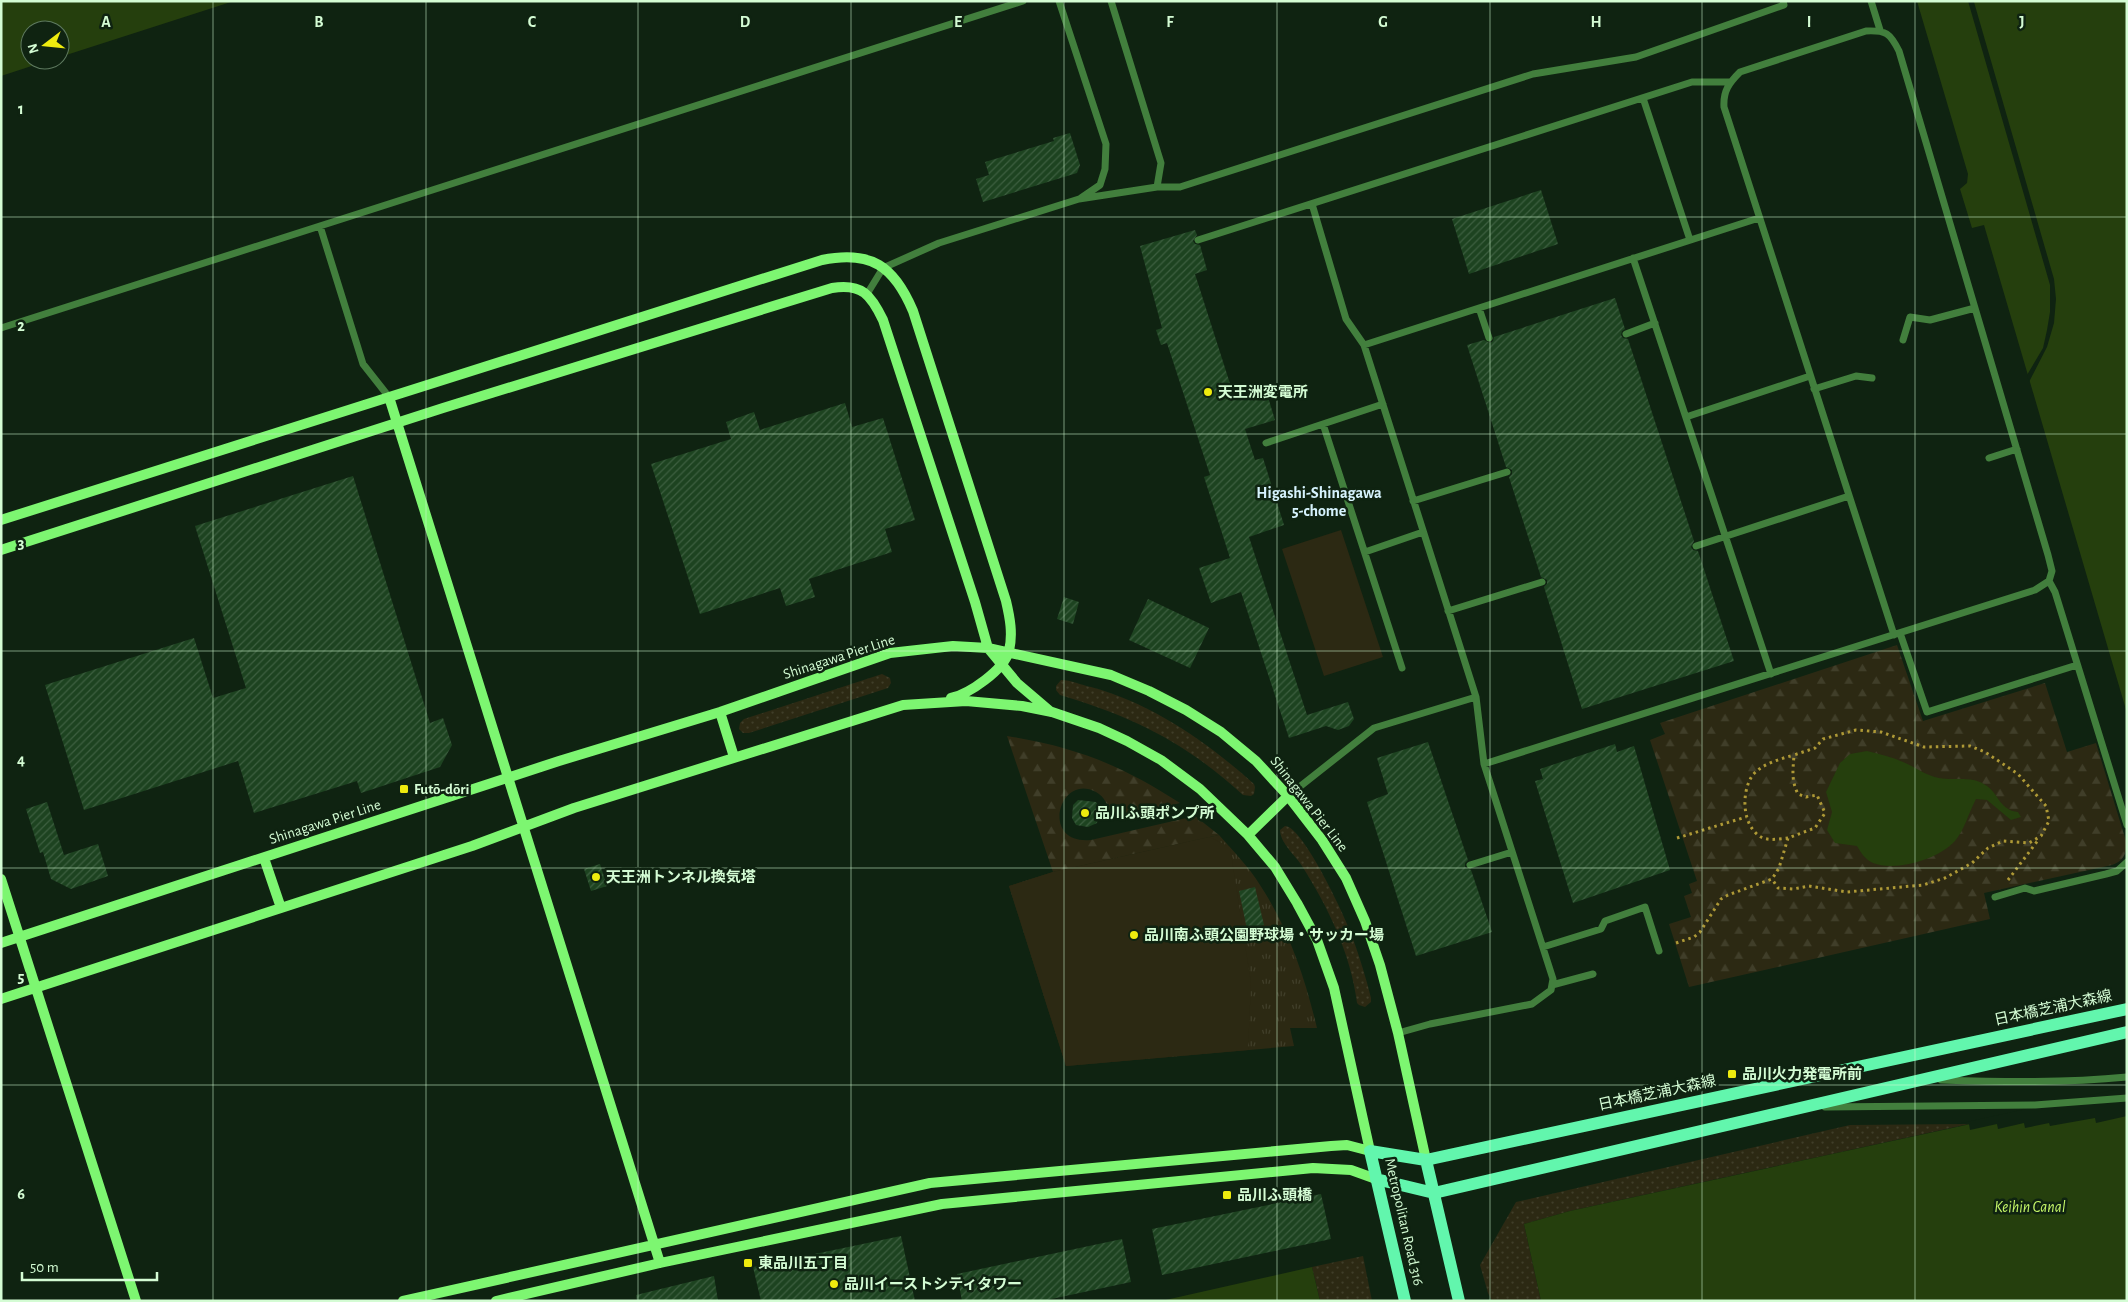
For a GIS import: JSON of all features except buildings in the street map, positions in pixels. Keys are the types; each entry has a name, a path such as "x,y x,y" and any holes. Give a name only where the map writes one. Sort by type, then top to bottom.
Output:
{"main road":[{"name":"日本橋芝浦大森線","path":"1370,1150 1426,1160 2127,1009"},
{"path":"1376,1179 1434,1193 2127,1032"},
{"name":"Metropolitan Road 316","path":"1370,1150 1406,1301"},
{"path":"1426,1160 1459,1301"}],"street":[{"path":"1,520 822,260 839,256 856,257 877,263 893,274 905,290 916,318 1006,601 1011,624 1009,652 1001,664 972,689 959,696 936,702"},
{"path":"1,550 398,423 832,288 843,286 856,288 867,294 876,305 886,328 975,602 988,648 1017,682 1052,712"},
{"path":"389,397 660,1263"},
{"name":"Shinagawa Pier Line","path":"1,943 509,778 720,712 890,653 953,646 988,648 1111,675 1149,691 1186,710 1221,732 1256,761 1288,796 1322,840 1346,878 1365,920 1380,965 1398,1033 1426,1160"},
{"path":"1,999 472,846 574,808 903,704 966,700 1022,706 1052,712 1099,728 1128,741 1161,760 1200,789 1248,835 1275,867 1317,940 1334,988 1370,1150 1347,1145 1331,1146 957,1179 896,1189 403,1301"},
{"path":"720,712 734,757"},
{"path":"1248,835 1288,796"},
{"path":"264,858 280,908"},
{"path":"1,879 136,1301"},
{"path":"496,1301 660,1263 951,1203 1314,1168 1351,1170 1376,1179"}],"lane":[{"path":"1,328 1023,1"},
{"path":"1059,1 1106,144 1105,170 1100,185 1079,199"},
{"path":"1111,1 1161,163 1157,187"},
{"path":"867,294 883,268 939,243 1079,199 1157,187 1180,187 1533,74 1636,57 1784,5 1783,1"},
{"path":"1872,1 1880,30"},
{"path":"1484,764 1771,674 1897,634 2035,590 2049,581 2052,572 2048,555 1899,51 1889,34 1880,30 1866,31 1740,72 1730,82 1724,95 1724,107 1849,496 1897,634 1927,712 2077,665"},
{"path":"1198,240 1692,82 1730,82"},
{"path":"1643,98 1690,240"},
{"path":"1312,204 1346,319 1364,345 1476,697 1484,764 1553,979 1551,990 1532,1004 1430,1024 1398,1033"},
{"path":"1364,345 1759,218"},
{"path":"320,226 363,364 389,397"},
{"path":"1633,258 1771,674"},
{"path":"1479,308 1489,338"},
{"path":"1903,340 1910,317 1930,320 1975,308"},
{"path":"1626,334 1655,323"},
{"path":"1686,417 1810,376"},
{"path":"1814,390 1856,376 1872,378"},
{"path":"1266,443 1383,404"},
{"path":"1324,424 1402,668"},
{"path":"1989,458 2017,449"},
{"path":"1413,501 1507,472"},
{"path":"1696,546 1849,496"},
{"path":"1365,552 1423,532"},
{"path":"2049,581 2055,592 2127,824"},
{"path":"1448,611 1542,582"},
{"path":"1288,796 1374,728 1476,697"},
{"path":"1470,865 1512,852"},
{"path":"1995,896 2025,888 2034,890 2106,874 2117,871 2127,862"},
{"path":"1543,947 1600,929 1604,921 1645,907 1659,951"},
{"path":"1552,986 1593,974"},
{"path":"1926,1079 2052,1082 2127,1077"},
{"path":"1805,1107 2036,1105 2127,1098"}],"path":[{"path":"1794,755 1792,774 1798,794 1806,797 1817,795 1825,813 1815,828 1788,838 1775,840 1762,838 1753,830 1746,817 1747,786 1753,775 1764,767 1794,755 1815,748 1823,739 1856,730 1882,732 1924,747 1970,746 1985,752 2018,774 2036,792 2046,806 2049,821 2041,836 1995,896"},
{"path":"1677,838 1746,817"},
{"path":"1772,879 1778,888 1809,886 1847,892 1923,885 1945,878 1972,863 1988,848 2003,841 2029,843 2041,836"},
{"path":"1676,943 1694,937 1700,932 1721,899 1772,879 1780,868 1788,838"}],"green space":[{"path":"1341,530 1383,657 1324,676 1282,549"},
{"path":"1897,645 1923,721 2045,683 2067,752 2096,743 2126,841 2124,856 2112,865 1984,893 1990,919 1689,987 1669,924 1691,917 1684,896 1692,893 1689,884 1697,881 1650,740 1665,734 1660,723"},
{"path":"882,674 890,678 891,683 888,688 749,733 743,733 739,729 740,723 744,719"},
{"path":"1061,680 1114,694 1136,703 1178,726 1236,768 1254,784 1254,794 1251,796 1243,795 1201,761 1180,746 1158,734 1087,703 1060,695 1056,690 1056,686"},
{"path":"1007,736 1032,740 1097,759 1138,778 1180,803 1115,820 1106,802 1096,792 1083,789 1072,792 1064,800 1060,810 1060,822 1065,832 1075,839 1091,840 1195,816 1219,835 1053,872"},
{"path":"1285,826 1293,830 1313,857 1342,913 1358,953 1371,998 1371,1002 1365,1007 1357,1003 1350,967 1329,914 1302,866 1283,840 1280,830"},
{"name":"品川南ふ頭公園野球場・サッカー場","path":"1219,835 1256,878 1288,936 1307,991 1317,1028 1290,1028 1294,1046 1066,1066 1009,886 1053,872"},
{"name":"品川南ふ頭公園野球場・サッカー場","path":"1209,837 1230,847 1251,983 1248,1050 1066,1066 1009,886 1053,872"},
{"path":"1969,1124 1570,1211 1524,1224 1541,1301 1492,1301 1488,1293 1480,1265 1516,1202 1850,1125"},
{"path":"1363,1256 1372,1301 1320,1301 1312,1267"}],"water":[{"path":"1,1 234,1 70,54 70,20 20,20 20,70 1,76"},
{"path":"1917,1 2127,1 2127,713 1984,225 1972,228 1960,189 1967,183 1968,174"},
{"path":"1867,751 1899,760 1934,777 1970,779 1982,783 1991,790 2003,805 2012,811 2018,812 2021,817 2011,820 1987,800 1976,799 1958,837 1939,853 1905,865 1893,866 1873,863 1864,856 1857,846 1835,843 1827,830 1832,812 1826,792 1840,763 1850,754"},
{"name":"Keihin Canal","path":"2127,1090 2127,1301 1541,1301 1524,1224 1570,1211"},
{"path":"1312,1267 1320,1301 1161,1301"}],"pier":[{"path":"1968,1 1974,2 2054,279 2056,299 2054,323 2047,347 2029,382 2027,375 2043,348 2047,330 2050,312 2050,285"},
{"path":"2127,1087 2127,1116 2096,1123 2095,1118 2050,1126 2049,1123 2025,1128 2024,1123 1998,1129 1997,1124 1970,1130 1969,1124 1957,1124"}],"place":[{"name":"天王洲変電所","path":"1208,392"},
{"name":"Futō-dōri","path":"404,789"},
{"name":"品川ふ頭ポンプ所","path":"1085,813"},
{"name":"天王洲トンネル換気塔","path":"596,877"},
{"name":"品川南ふ頭公園野球場・サッカー場","path":"1134,935"},
{"name":"品川火力発電所前","path":"1732,1074"},
{"name":"品川ふ頭橋","path":"1227,1195"},
{"name":"東品川五丁目","path":"748,1263"},
{"name":"品川イーストシティタワー","path":"834,1284"}],"district":[{"name":"Higashi-Shinagawa 5-chome","path":"1319,502"}]}
